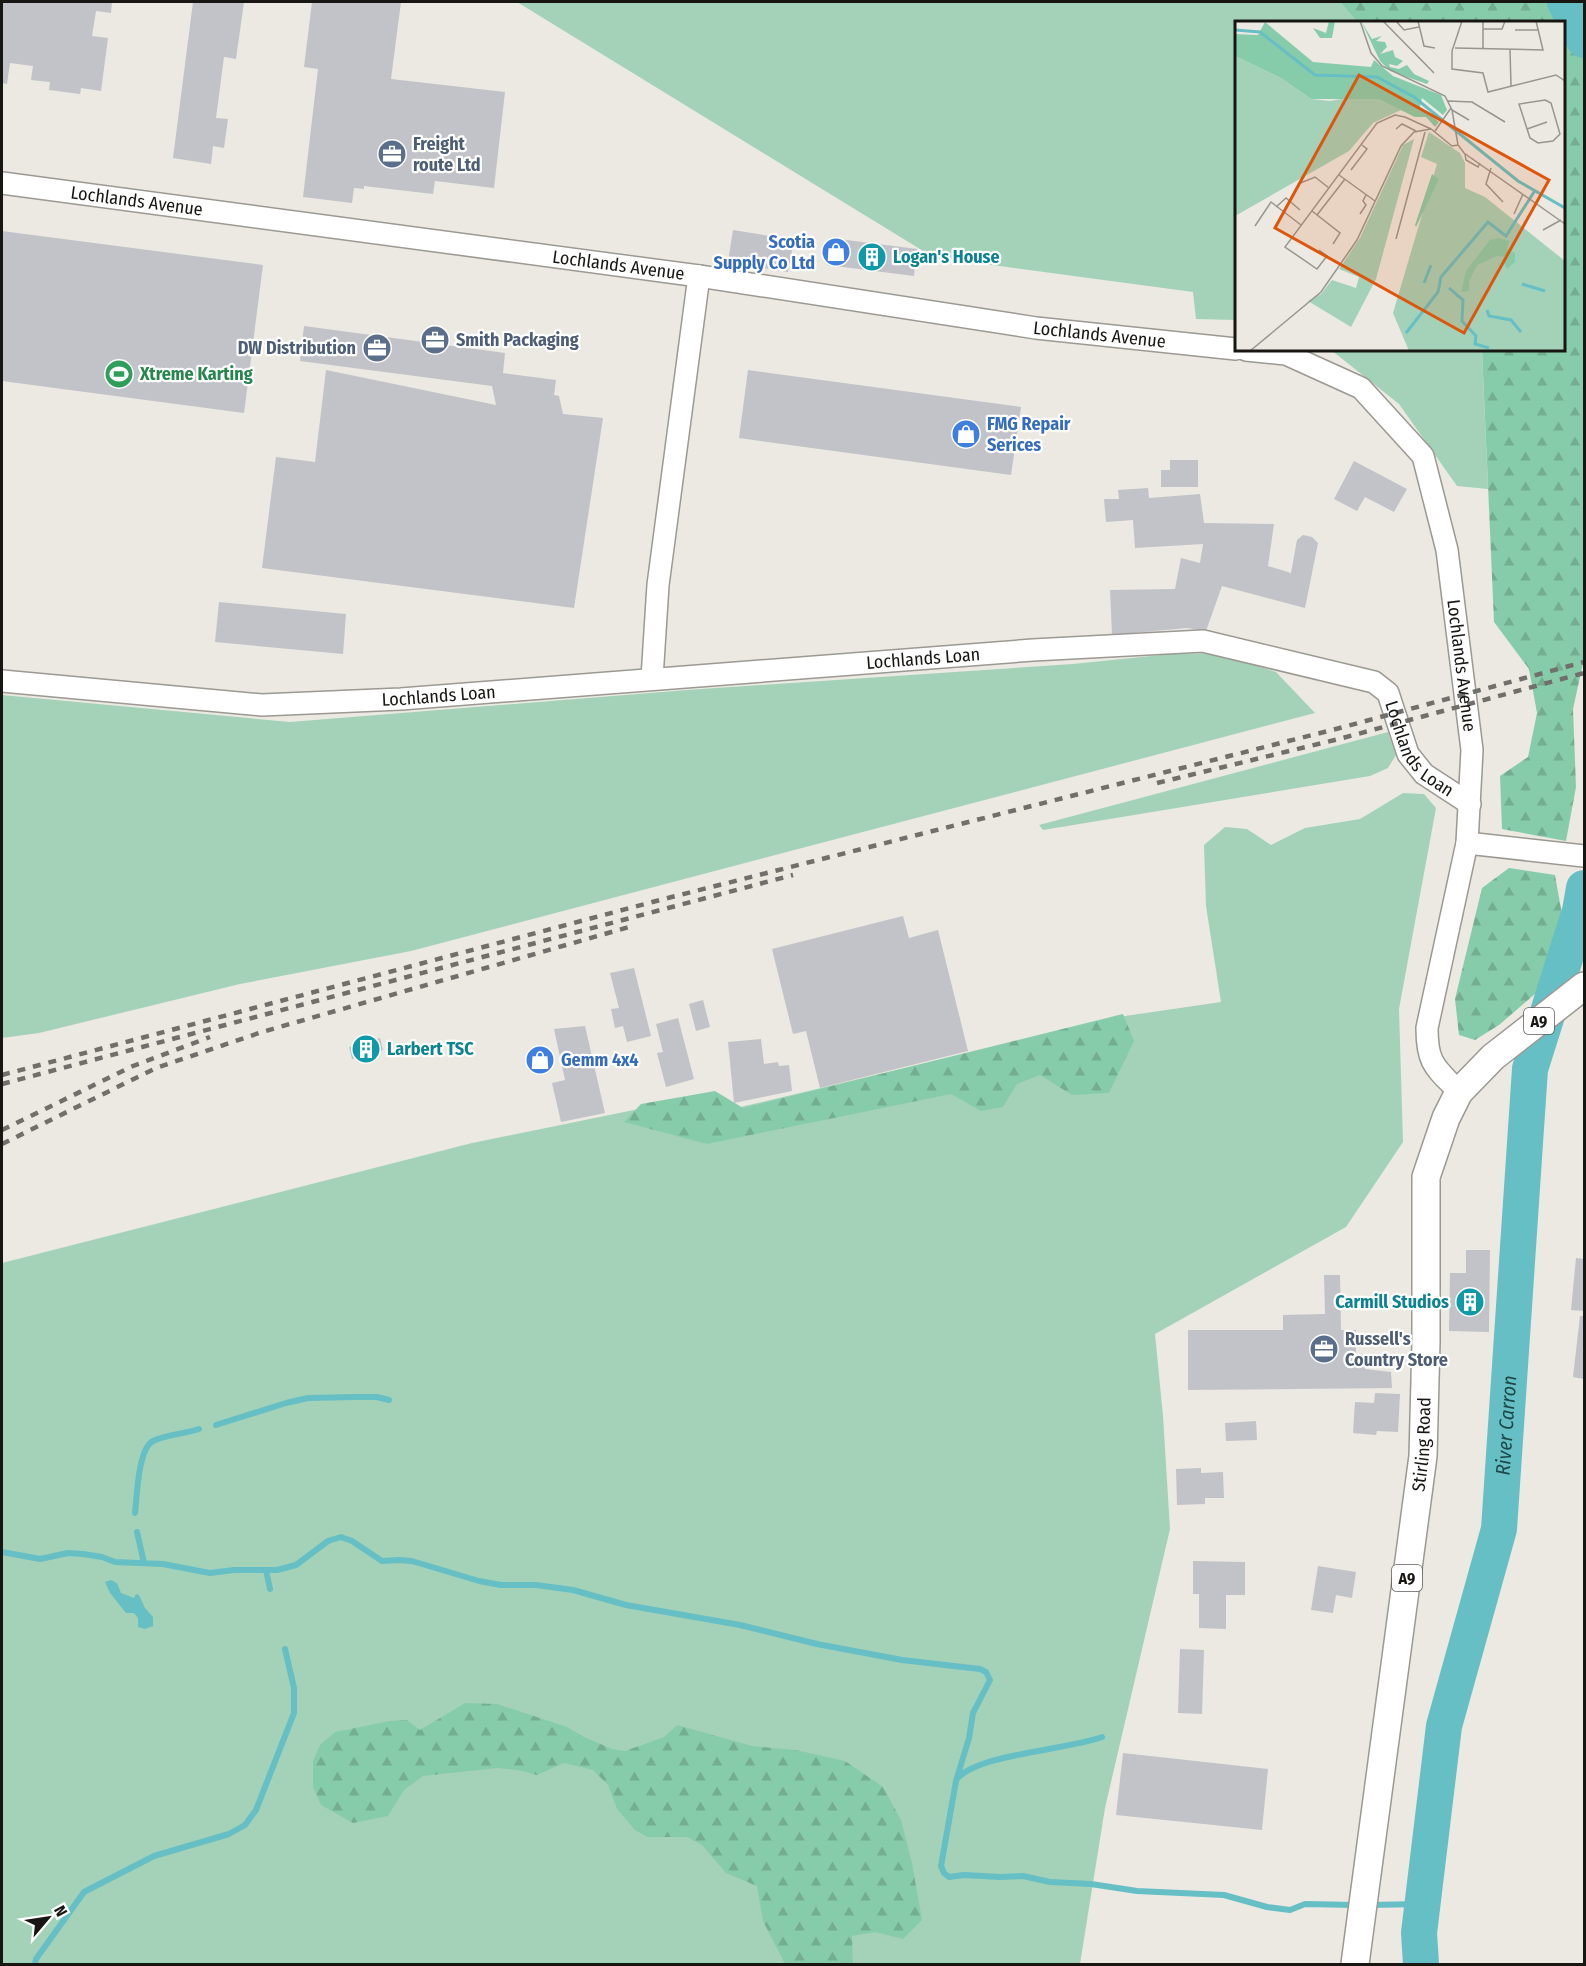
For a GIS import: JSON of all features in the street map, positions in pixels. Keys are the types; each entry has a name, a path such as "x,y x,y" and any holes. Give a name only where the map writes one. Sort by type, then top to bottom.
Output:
{"main road":[{"name":"Stirling Road","path":"1355,1965 1424,1456 1426,1177 1446,1118 1459,1092 1493,1057 1584,986"}],"street":[{"name":"Lochlands Avenue","path":"2,183 699,276 1036,328 1235,348"},
{"path":"652,678 658,585 699,276"},
{"name":"Lochlands Avenue","path":"1256,351 1286,354 1361,388 1423,456 1447,550 1472,750 1470,804"},
{"name":"Lochlands Loan","path":"2,681 262,705 401,699 1033,650 1203,641 1374,682 1388,693 1408,754 1424,774 1470,804 1467,843 1427,1028 1427,1050 1433,1063 1459,1092"},
{"path":"1467,843 1584,856"}],"green space":[{"path":"517,2 1340,2 1356,21 1235,21 1235,320 1196,319 1193,292 933,257"},
{"path":"1340,2 1584,2 1584,659 1573,709 1576,787 1566,841 1502,829 1500,776 1528,757 1537,713 1529,669 1494,622 1482,351 1565,351 1565,21 1356,21"},
{"path":"1332,351 1482,351 1488,489 1457,486 1399,404"},
{"path":"1217,653 1276,672 1315,713 411,951 240,984 39,1033 2,1038 2,695 290,722 687,690 1073,664 1171,654"},
{"path":"1388,732 1396,755 1388,768 1370,776 1043,830 1039,825"},
{"path":"1403,793 1424,794 1436,808 1399,1009 1403,1142 1346,1227 1155,1334 1170,1529 1105,1808 1080,1964 2,1964 2,1263 472,1143 712,1094 732,1109 1125,1016 1221,1002 1206,906 1204,845 1225,827 1247,829 1271,845 1305,828 1360,819"},
{"path":"1509,868 1555,875 1563,920 1543,987 1499,1025 1475,1040 1459,1035 1455,999 1482,888"},
{"path":"1123,1014 1134,1041 1109,1093 1072,1095 1040,1075 1017,1084 1003,1107 981,1111 951,1094 707,1144 624,1122 641,1104 715,1091 743,1108"},
{"path":"465,1703 497,1704 567,1727 612,1749 625,1751 664,1737 677,1725 752,1746 796,1750 845,1761 883,1787 901,1820 912,1863 922,1920 903,1939 875,1932 852,1936 853,1964 785,1964 763,1921 757,1886 726,1873 702,1845 687,1837 647,1837 635,1830 617,1809 608,1785 593,1770 564,1763 537,1775 497,1768 423,1776 404,1790 388,1816 353,1823 321,1805 313,1787 313,1761 320,1745 335,1732 390,1721 407,1720 420,1730"}],"water":[{"path":"111,1580 117,1583 121,1593 134,1598 136,1594 139,1595 145,1608 153,1617 153,1626 145,1629 138,1627 138,1618 134,1613 126,1613 110,1593 105,1582"}],"building":[{"path":"2,2 112,2 111,13 96,11 92,36 108,38 101,91 81,88 80,94 49,90 50,82 31,80 33,66 10,63 7,84 2,83"},
{"path":"193,2 244,2 236,59 224,57 216,118 228,119 224,148 213,146 211,164 173,158"},
{"path":"312,2 401,2 391,79 505,92 494,188 435,181 433,194 364,186 364,189 354,188 352,203 303,197 318,69 304,67"},
{"path":"733,230 794,240 788,272 728,262"},
{"path":"2,231 263,265 244,413 2,381"},
{"name":"Logan's House","path":"831,238 917,249 914,276 827,265"},
{"path":"304,326 505,353 503,373 556,380 554,395 559,396 563,414 603,418 574,608 262,568 276,457 315,462 326,370 496,405 492,386 300,361"},
{"path":"748,370 1021,407 1011,475 739,438"},
{"path":"1170,460 1198,460 1198,487 1161,487 1161,470 1170,470"},
{"path":"1354,461 1407,489 1394,512 1365,497 1357,511 1334,499"},
{"path":"1148,488 1149,498 1200,494 1204,523 1274,524 1268,566 1291,573 1297,540 1303,535 1312,537 1318,543 1305,608 1222,586 1206,631 1187,628 1112,635 1110,590 1175,589 1181,558 1200,563 1203,544 1135,548 1133,520 1106,522 1104,499 1119,499 1118,490"},
{"path":"219,602 346,614 343,654 215,642"},
{"path":"903,916 909,938 938,930 968,1051 820,1088 806,1031 793,1034 772,949"},
{"path":"634,968 651,1036 627,1042 623,1026 615,1028 611,1009 619,1008 610,973"},
{"path":"703,1000 710,1027 696,1031 689,1004"},
{"path":"678,1018 694,1079 666,1087 657,1053 663,1052 656,1024"},
{"path":"585,1026 605,1113 561,1122 552,1083 565,1080 554,1029"},
{"name":"Larbert TSC","path":"380,1038 383,1050 352,1059 349,1047"},
{"path":"761,1039 764,1064 778,1062 779,1066 789,1065 792,1091 734,1103 728,1042"},
{"name":"Carmill Studios","path":"1466,1250 1490,1250 1489,1332 1449,1331 1450,1273 1466,1273"},
{"path":"1576,1258 1584,1259 1584,1311 1571,1310"},
{"path":"1324,1275 1340,1275 1341,1330 1356,1330 1356,1358 1365,1358 1365,1369 1391,1372 1392,1388 1188,1390 1188,1330 1283,1330 1283,1315 1325,1314"},
{"path":"1580,1316 1584,1316 1584,1379 1573,1377"},
{"path":"1375,1393 1400,1394 1398,1432 1377,1431 1376,1435 1353,1433 1355,1402 1374,1403"},
{"path":"1256,1421 1257,1440 1226,1441 1225,1423"},
{"path":"1201,1468 1201,1473 1223,1472 1224,1498 1205,1498 1205,1504 1177,1505 1176,1469"},
{"path":"1193,1561 1245,1562 1245,1595 1226,1595 1226,1629 1199,1628 1199,1594 1193,1594"},
{"path":"1318,1566 1356,1572 1352,1598 1336,1595 1333,1613 1311,1610"},
{"path":"1180,1649 1204,1650 1202,1714 1178,1713"},
{"path":"1123,1753 1268,1769 1262,1830 1116,1815"}],"waterway":[{"name":"River Carron","path":"1565,2 1584,40"},
{"name":"River Carron","path":"1421,1964 1419,1933 1444,1726 1499,1529 1530,1069 1580,911 1584,888"},
{"path":"216,1425 308,1398 377,1397 389,1400"},
{"path":"135,1513 141,1463 148,1446 158,1439 199,1429"},
{"path":"137,1532 144,1563"},
{"path":"2,1552 40,1559 68,1553 83,1554 115,1562 163,1564 210,1573 234,1570 277,1570 296,1565 328,1541 341,1537 352,1541 382,1561 412,1561 479,1581 501,1585 536,1585 573,1590 626,1605 740,1625 817,1644 902,1660 980,1669 986,1672 990,1680 973,1713 969,1738 956,1781 941,1866 949,1877 1023,1876 1050,1882 1091,1884 1137,1891 1224,1895 1267,1907 1290,1910 1305,1904 1356,1905"},
{"path":"266,1570 270,1589"},
{"path":"35,1964 36,1959 84,1892 154,1856 229,1834 245,1825 256,1810 294,1713 294,1688 285,1649"},
{"path":"957,1779 968,1771 1003,1758 1102,1737"},
{"path":"1369,1905 1423,1904"}],"railway":[{"path":"2,1075 660,900 1336,729 1584,662"},
{"path":"1157,783 1339,739 1584,673"},
{"path":"2,1084 793,875"},
{"path":"2,1144 156,1068 262,1032 629,927"},
{"path":"2,1130 133,1066 210,1037"}],"place":[{"name":"Freight route Ltd","path":"392,154"},
{"name":"Scotia Supply Co Ltd","path":"836,252"},
{"name":"Logan's House","path":"872,257"},
{"name":"Smith Packaging","path":"435,340"},
{"name":"DW Distribution","path":"377,348"},
{"name":"Xtreme Karting","path":"119,374"},
{"name":"FMG Repair Serices","path":"966,434"},
{"name":"Larbert TSC","path":"366,1049"},
{"name":"Gemm 4x4","path":"540,1060"},
{"name":"Carmill Studios","path":"1470,1302"},
{"name":"Russell's Country Store","path":"1324,1349"}]}
